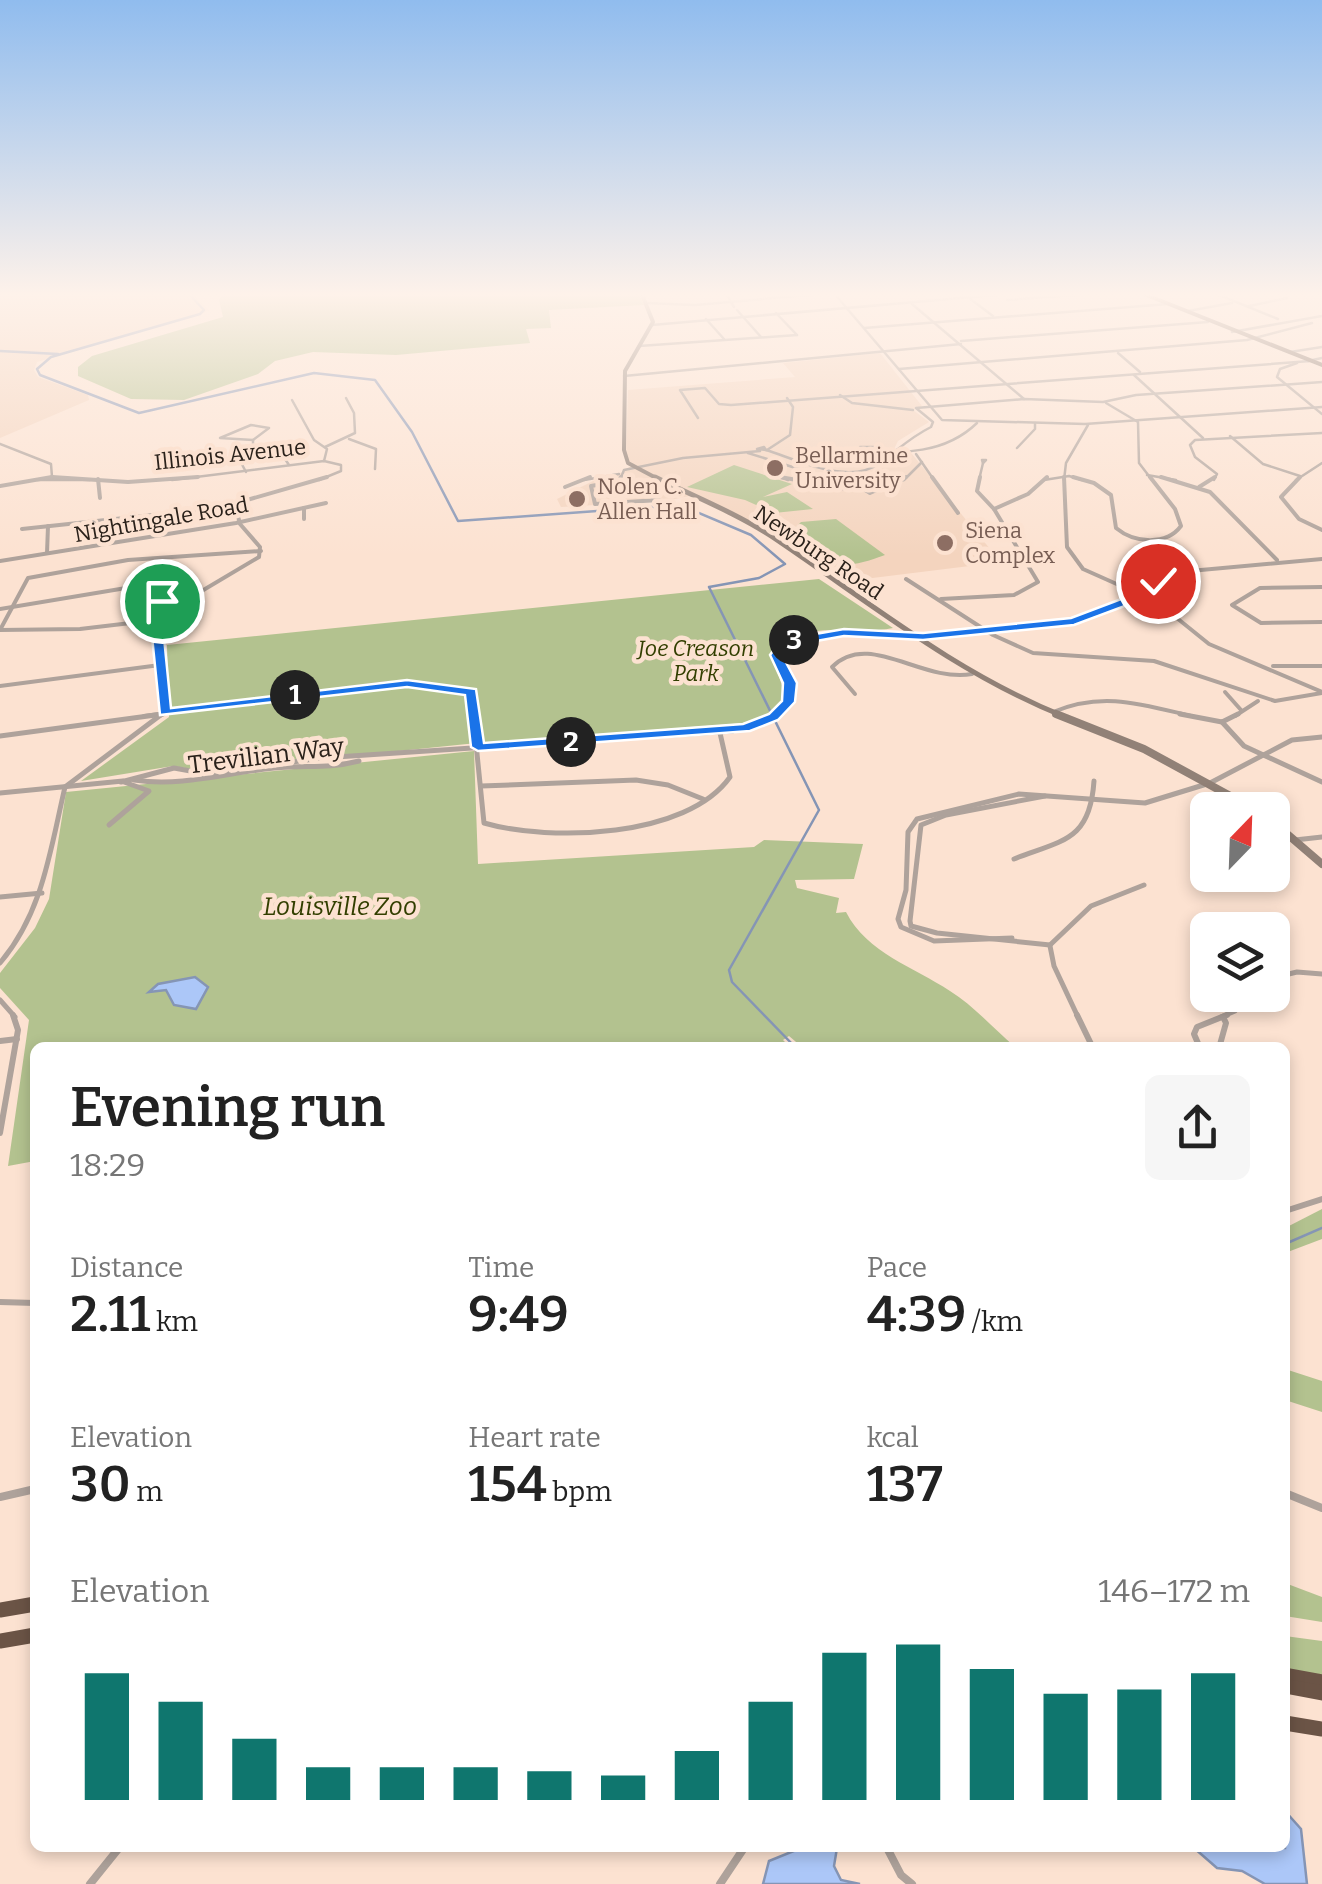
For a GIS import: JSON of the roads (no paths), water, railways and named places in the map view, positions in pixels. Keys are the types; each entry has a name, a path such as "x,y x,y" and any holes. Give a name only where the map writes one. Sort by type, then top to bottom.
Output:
{"highway":[{"path":"0,1610 30,1605"},
{"path":"0,1642 30,1636"},
{"path":"1290,1677 1322,1682"},
{"path":"1290,1687 1322,1693"},
{"path":"1290,1724 1322,1730"}],"main road":[{"path":"624,380 624,457 634,468"},
{"name":"Newburg Road","path":"634,468 769,536 972,674 1051,713 1144,748 1225,792"},
{"path":"1290,836 1322,864"}],"street":[{"path":"907,380 942,420 1085,424 1322,407"},
{"path":"1004,380 1024,400"},
{"path":"698,418 680,390 706,388 724,405 1050,380"},
{"path":"1139,380 1203,438"},
{"path":"1279,380 1322,414"},
{"path":"913,410 1024,400 1103,402 1154,393 1322,382"},
{"path":"762,449 844,472 878,465 932,424 925,414 906,406 870,408 844,402 840,395"},
{"path":"325,448 355,433 346,398"},
{"path":"565,487 598,474 619,474 634,468 775,444 792,430 793,407 787,398"},
{"path":"292,400 314,440 325,448"},
{"path":"994,508 1028,494 1046,476 1062,475 1106,491 1115,504 1117,530 1142,540 1172,535 1181,526 1174,509 1137,458 1140,430 1136,420 1103,402"},
{"path":"874,447 917,452 968,432 978,422"},
{"path":"1017,448 1034,431 1035,423"},
{"path":"1085,424 1086,436 1062,475 1067,506 1064,536 1074,560 1098,579 1144,595 1205,641 1305,681 1322,693"},
{"path":"251,425 269,428 253,440 220,438 251,425"},
{"path":"1199,487 1217,477 1190,450 1191,443 1203,438 1322,433"},
{"path":"1230,436 1264,464 1300,476"},
{"path":"349,438 376,449 375,469"},
{"path":"253,440 253,451"},
{"path":"0,444 44,457 51,464 52,477"},
{"path":"324,461 325,448"},
{"path":"246,472 238,457 253,451 279,450 289,465"},
{"path":"740,451 823,477 902,480"},
{"path":"917,452 958,513"},
{"name":"Illinois Avenue","path":"0,486 52,477 171,480 324,461 338,462 342,469 320,480 250,497 236,506"},
{"path":"862,488 870,494 902,480 922,462"},
{"path":"1322,462 1282,492 1282,502 1299,519 1322,530"},
{"path":"940,600 1008,596 1037,584 1036,574 976,487 983,463"},
{"path":"619,474 619,481"},
{"path":"771,474 820,489 862,488 894,477"},
{"path":"1147,476 1199,487 1239,513 1277,561"},
{"path":"98,479 100,498"},
{"path":"619,481 632,488 659,500 594,504 591,486 619,481"},
{"path":"984,497 1007,501"},
{"name":"Nightingale Road","path":"0,561 240,522 326,503"},
{"path":"22,529 236,506 240,522 261,551"},
{"path":"304,508 304,518"},
{"path":"46,554 48,526"},
{"path":"156,602 195,595 257,560 261,551"},
{"path":"0,630 16,607 20,583 34,576 128,560 261,551"},
{"name":"Trevilian Way","path":"120,782 181,768 207,774 321,758 720,732 761,723 782,711 791,692 776,655 780,646 844,632 913,636 1082,620 1144,595 1172,574 1277,561 1322,560"},
{"path":"906,579 1012,646 1037,654 1167,664 1223,690 1262,700 1292,701 1322,693"},
{"path":"0,609 139,583 152,586 165,712"},
{"path":"1322,587 1255,590 1239,596 1232,605 1244,617 1264,623 1322,622"},
{"path":"0,630 80,629 156,620"},
{"path":"854,694 832,667 850,654 880,655 942,676 972,674"},
{"path":"0,686 160,665"},
{"path":"1270,666 1322,666"},
{"path":"1300,667 1305,681"},
{"path":"0,736 392,683 471,692 486,825 542,834 585,834 645,822 720,793 730,781 720,732"},
{"path":"1223,690 1241,711"},
{"path":"1051,713 1078,700 1119,697 1222,722 1236,718 1248,704 1262,700"},
{"path":"0,963 21,938 42,893 64,787 165,712"},
{"path":"1222,722 1235,740 1322,782"},
{"path":"1012,938 920,939 901,927 910,826 929,813 1011,799 1048,796 1144,803 1210,783 1292,740 1322,736"},
{"name":"Trevilian Way","path":"0,793 120,782 159,783 285,766 324,770 377,756"},
{"path":"321,758 326,761 324,770"},
{"name":"Trevilian Way","path":"159,783 157,777 164,771"},
{"path":"481,786 558,786 642,778 670,783 706,800"},
{"path":"1014,858 1081,830 1091,820 1094,780"},
{"path":"109,825 149,791 120,782"},
{"path":"1011,799 937,817 921,826 916,837 912,926 927,934 1012,938 1050,945"},
{"path":"1295,840 1322,836"},
{"path":"1090,1042 1054,966 1050,945 1065,925 1126,888 1144,885"},
{"path":"0,897 42,893"},
{"path":"900,910 910,912"},
{"path":"1290,974 1320,976"},
{"path":"0,1000 17,1021 0,1132"},
{"path":"1197,1042 1194,1034 1197,1027 1229,1012"},
{"path":"1221,1042 1224,1017"},
{"path":"0,1041 17,1039"},
{"path":"1290,1209 1322,1198"},
{"path":"0,1302 30,1303"},
{"path":"0,1496 30,1491"},
{"path":"1290,1496 1322,1508"},
{"path":"90,1884 116,1852"},
{"path":"720,1884 741,1852"},
{"path":"889,1852 901,1875 912,1884"}],"water":[{"path":"195,977 208,987 196,1009 174,1005 166,990 149,992 158,984"},
{"path":"1290,1817 1301,1829 1307,1884 1265,1884 1242,1871 1217,1868 1199,1852 1290,1852"},
{"path":"791,1852 836,1852 834,1866 841,1880 860,1884 763,1884 769,1861"}],"waterway":[{"path":"53,380 139,413 284,380"},
{"path":"374,380 412,432 458,521 680,505 751,535 785,564 759,578 709,587 819,810 729,970 732,982 790,1042"},
{"path":"1290,1242 1322,1228"}],"place":[{"name":"Bellarmine University","path":"775,468"},
{"name":"Nolen C. Allen Hall","path":"577,499"},
{"name":"Siena Complex","path":"945,543"}],"park label":[{"name":"Joe Creason Park","path":"696,660"},
{"name":"Louisville Zoo","path":"340,906"}]}
